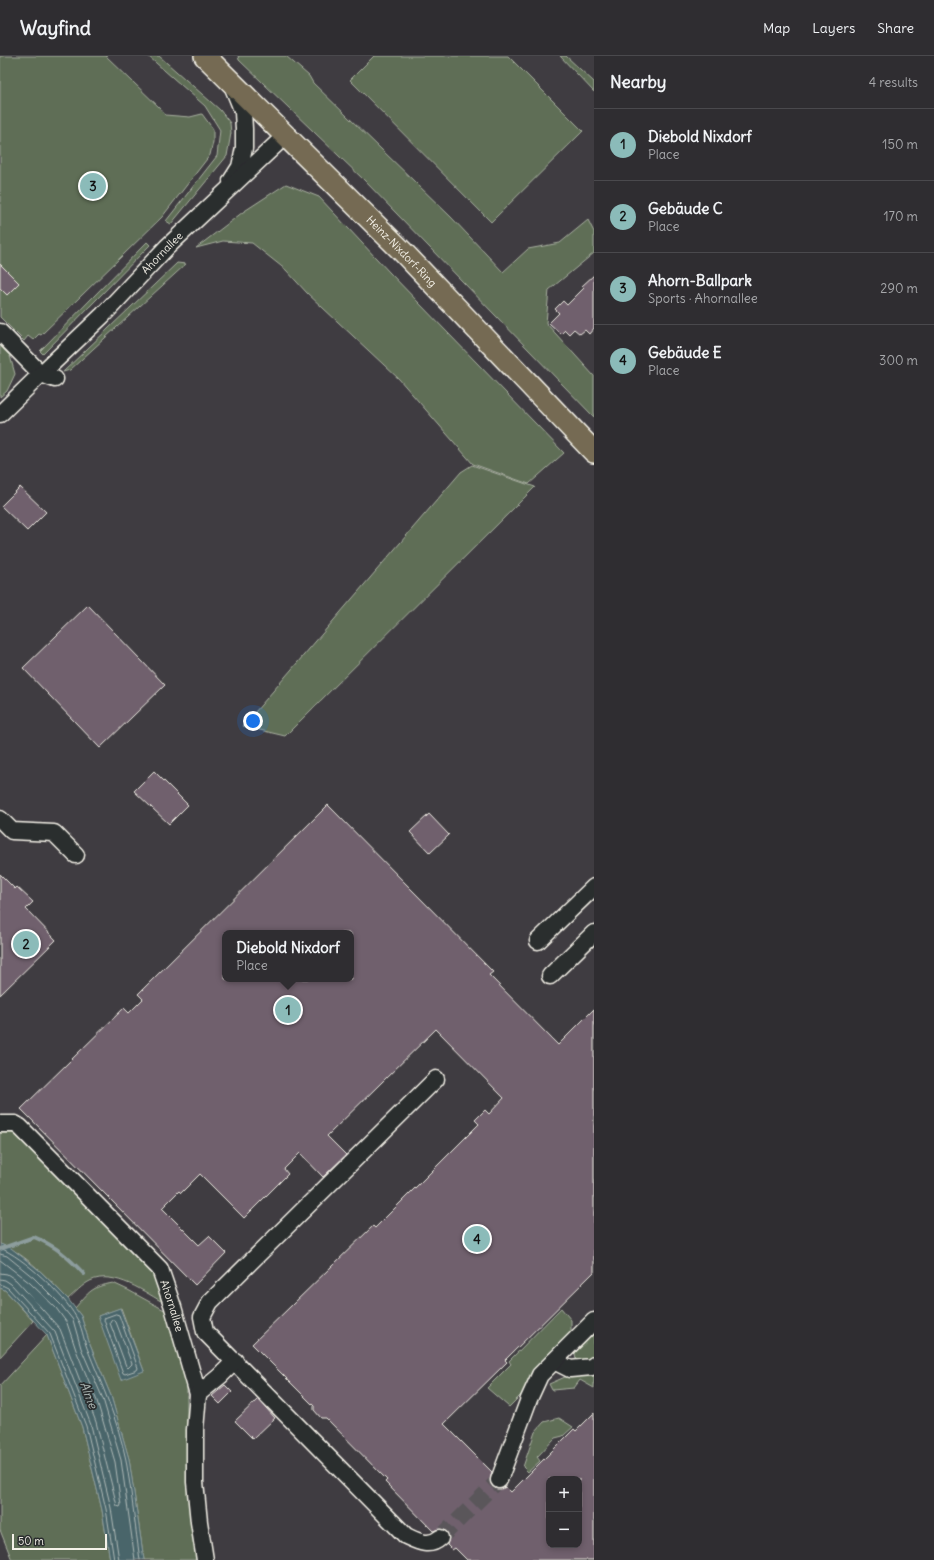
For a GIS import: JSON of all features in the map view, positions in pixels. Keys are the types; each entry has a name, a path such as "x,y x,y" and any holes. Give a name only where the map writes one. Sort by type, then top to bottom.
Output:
{"main road":[{"name":"Heinz-Nixdorf-Ring","path":"205,56 403,252 594,452"}],"street":[{"path":"225,191 240,167 244,148 243,112 231,82"},
{"name":"Ahornallee","path":"0,414 48,376 103,315 168,247 225,191 286,135"},
{"path":"0,332 48,376"},
{"path":"0,819 12,831 54,833 76,855"},
{"path":"538,941 594,887"},
{"path":"550,976 594,933"},
{"path":"436,1079 210,1302 202,1317 205,1332 406,1536 424,1544 437,1541 440,1538"},
{"name":"Ahornallee","path":"8,1124 20,1128 160,1269 198,1394 195,1430 195,1482 205,1560"},
{"path":"499,1480 540,1375 594,1321"},
{"path":"198,1394 220,1376 235,1361"},
{"path":"554,1361 570,1369 592,1367 594,1365"}],"green space":[{"path":"0,56 106,56 160,108 165,115 190,117 202,114 213,129 213,142 210,155 162,217 41,335 39,334 33,340 28,336 24,341 0,317"},
{"path":"148,56 159,56 220,110 230,123 231,133 227,156 171,224 166,221 217,156 220,130 205,106"},
{"path":"238,56 286,56 309,76 313,83 451,217 503,272 528,249 560,243 588,220 594,232 594,253 549,290 546,323 594,376 594,417 364,180 239,60"},
{"path":"374,56 508,56 583,131 491,222 350,80"},
{"path":"560,56 566,56 594,82 594,92"},
{"path":"286,184 319,197 390,273 564,453 529,484 473,464 399,379 307,293 286,270 252,243 223,241 196,248 243,212"},
{"path":"147,242 150,245 43,354 40,351"},
{"path":"177,263 186,264 70,370 63,372"},
{"path":"0,346 10,356 15,374 7,391 0,397"},
{"path":"472,465 535,487 285,736 243,726 461,472"},
{"path":"0,1133 16,1133 159,1280 166,1304 130,1284 109,1278 99,1278 90,1281 68,1299 45,1275 28,1261 10,1248 0,1244"},
{"path":"113,1283 168,1312 187,1371 187,1439 198,1560 144,1560 129,1459 111,1396 90,1345 81,1316 75,1308 95,1288","holes":["121,1308 144,1371 98,1316"]},
{"path":"0,1288 5,1290 33,1321 0,1357"},
{"path":"561,1308 571,1320 571,1332 536,1370 526,1390 509,1407 487,1388 511,1364 509,1361"},
{"path":"594,1327 594,1358 591,1361 576,1359 574,1348"},
{"path":"47,1335 82,1427 102,1510 110,1560 12,1560 0,1530 0,1386"},
{"path":"591,1373 594,1374 594,1388 580,1380 574,1388 552,1390 549,1384 565,1377"},
{"path":"559,1418 573,1427 563,1436 555,1438 537,1457 540,1461 528,1472 523,1467 535,1432 544,1422"}],"water":[{"name":"Alme","path":"0,1244 11,1248 40,1271 68,1299 81,1316 90,1345 111,1396 129,1459 144,1560 110,1560 102,1510 82,1427 47,1335 5,1290 0,1288"},
{"path":"120,1308 144,1371 121,1380 98,1316"}],"building":[{"path":"0,264 19,283 7,295 0,288"},
{"path":"594,275 594,328 589,334 585,330 580,334 574,329 569,334 565,330 561,334 549,323 559,313 555,309 563,301 567,305 584,288 582,286"},
{"path":"20,487 46,512 27,531 1,506"},
{"path":"88,605 165,685 100,748 23,668"},
{"path":"154,771 188,805 169,824 134,791"},
{"path":"328,805 493,972 489,975 558,1045 594,1009 594,1272 505,1360 507,1362 444,1424 492,1472 490,1481 492,1486 500,1489 506,1487 511,1492 574,1429 576,1431 594,1413 594,1560 467,1560 455,1548 452,1550 447,1545 449,1537 447,1532 439,1529 433,1531 385,1482 387,1480 326,1418 321,1418 314,1410 314,1406 252,1344 373,1226 375,1228 479,1124 475,1120 485,1110 489,1114 504,1098 436,1029 327,1136 346,1155 323,1177 300,1153 284,1169 288,1174 244,1218 200,1174 181,1193 179,1191 162,1208 199,1245 209,1236 226,1253 195,1285 21,1109 124,1008 129,1013 143,999 138,994"},
{"path":"429,814 449,835 430,853 410,832"},
{"path":"0,874 15,889 17,887 33,902 26,909 56,940 0,995"},
{"path":"225,1385 232,1392 220,1404 212,1396"},
{"path":"258,1399 275,1418 253,1439 235,1421"}],"waterway":[{"path":"0,1249 34,1237 61,1252 84,1274"}],"tunnel":[{"path":"440,1538 499,1480"}],"place":[{"name":"Ahorn-Ballpark","path":"93,186"},
{"name":"Gebäude C","path":"26,944"},
{"name":"Diebold Nixdorf","path":"288,1010"},
{"name":"Gebäude E","path":"477,1239"}]}
